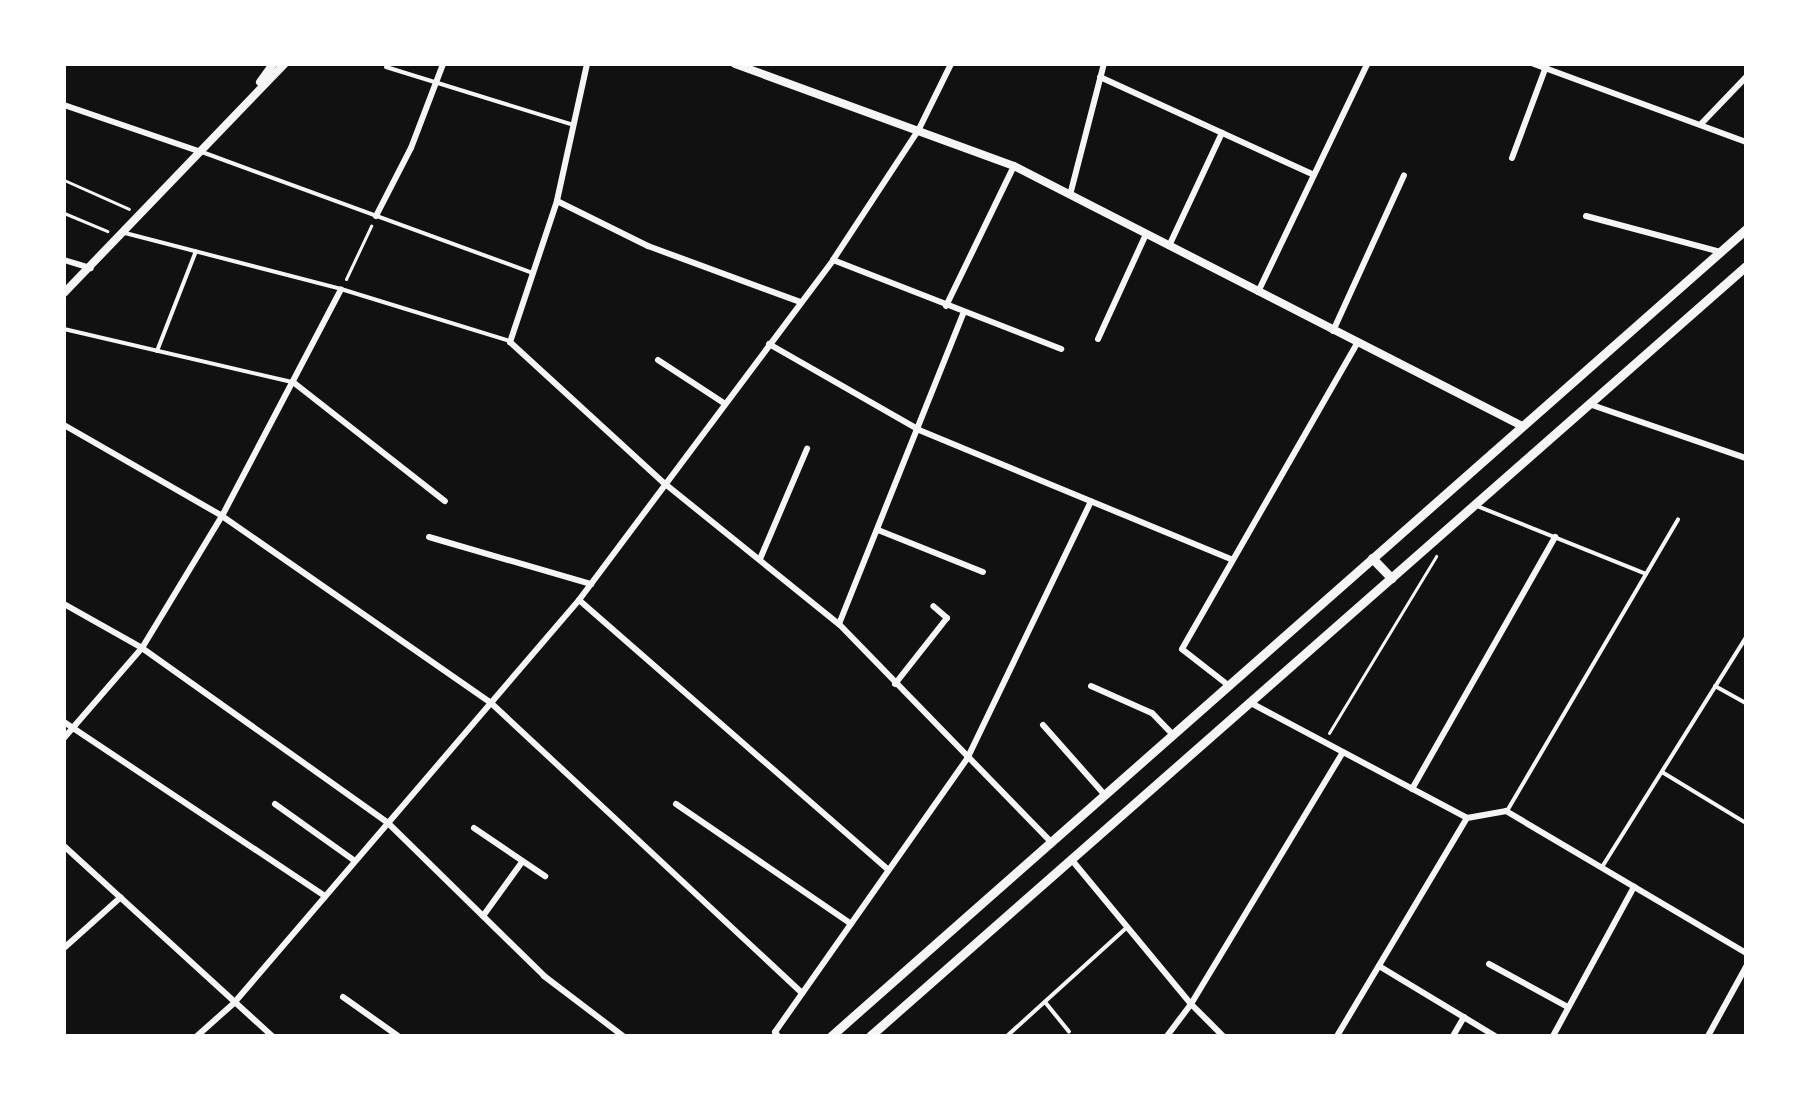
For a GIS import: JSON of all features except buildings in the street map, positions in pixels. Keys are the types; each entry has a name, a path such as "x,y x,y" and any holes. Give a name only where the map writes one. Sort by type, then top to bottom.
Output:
{"main road":[{"path":"831,1035 1746,229"},
{"path":"870,1035 1746,266"},
{"path":"1372,558 1391,578"}],"street":[{"path":"238,111 273,64"},
{"path":"64,293 123,235 284,64"},
{"path":"376,216 411,148 437,83 442,64"},
{"path":"587,64 557,201 510,342 664,483 839,624 967,759 1051,842"},
{"path":"735,64 919,129 1014,166 1522,426"},
{"path":"197,1035 234,1003 579,600 832,260 919,129 951,64"},
{"path":"1070,195 1104,64"},
{"path":"1258,292 1367,64"},
{"path":"1534,64 1546,66 1746,142"},
{"path":"1512,158 1546,66"},
{"path":"1100,77 1314,175"},
{"path":"1701,124 1746,77"},
{"path":"64,105 202,152"},
{"path":"1169,246 1222,133"},
{"path":"946,306 1014,166"},
{"path":"1333,331 1404,175"},
{"path":"557,201 648,246 800,302"},
{"path":"1586,216 1720,252"},
{"path":"1098,339 1146,234"},
{"path":"64,260 91,268"},
{"path":"832,260 1061,349"},
{"path":"64,738 142,648 222,516 341,289"},
{"path":"839,624 919,430 964,312"},
{"path":"1228,685 1182,649 1231,559 1357,343"},
{"path":"769,344 919,430 1231,559"},
{"path":"658,360 724,403"},
{"path":"293,382 445,501"},
{"path":"1589,404 1746,458"},
{"path":"64,425 222,516 490,702 802,993"},
{"path":"760,559 807,449"},
{"path":"778,1035 775,1032 967,759 1091,501"},
{"path":"878,530 983,572"},
{"path":"429,537 591,584"},
{"path":"1412,789 1555,537"},
{"path":"579,600 888,870"},
{"path":"64,604 142,648 387,823 544,976 623,1035"},
{"path":"896,684 947,618 933,606"},
{"path":"1091,686 1152,713 1172,734"},
{"path":"1249,702 1467,818 1506,811 1746,953"},
{"path":"64,722 325,896"},
{"path":"1043,725 1104,794"},
{"path":"1167,1035 1191,1004 1343,752"},
{"path":"275,804 355,861"},
{"path":"676,804 851,924"},
{"path":"1337,1035 1467,818"},
{"path":"474,828 545,876"},
{"path":"64,846 234,1003 272,1035"},
{"path":"1071,859 1191,1004 1221,1035"},
{"path":"483,916 522,862"},
{"path":"1553,1035 1634,887"},
{"path":"64,948 121,897"},
{"path":"1489,964 1568,1007"},
{"path":"1379,966 1495,1035"},
{"path":"1708,1035 1746,967"},
{"path":"343,997 398,1035"},
{"path":"1453,1035 1464,1017"}],"lane":[{"path":"386,67 574,125"},
{"path":"202,152 533,274"},
{"path":"123,235 196,251 341,289 510,342"},
{"path":"157,351 196,251"},
{"path":"64,329 293,382"},
{"path":"1474,505 1646,574"},
{"path":"1506,811 1678,519"},
{"path":"1602,868 1746,638"},
{"path":"1715,686 1746,703"},
{"path":"1662,772 1746,823"},
{"path":"1007,1035 1127,927"},
{"path":"1045,1002 1069,1032"}],"path":[{"path":"64,180 141,216"},
{"path":"64,213 123,235"},
{"path":"341,289 376,216"},
{"path":"1324,742 1442,547"}]}
